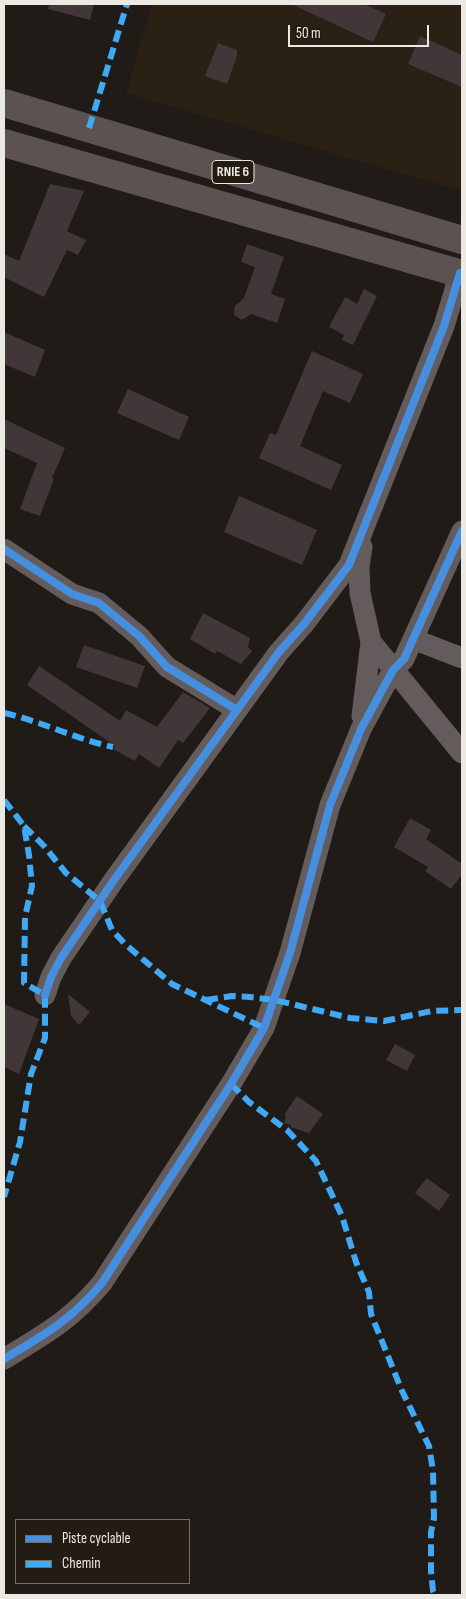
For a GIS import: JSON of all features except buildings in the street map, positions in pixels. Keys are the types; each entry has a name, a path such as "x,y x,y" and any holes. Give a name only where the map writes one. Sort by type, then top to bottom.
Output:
{"main road":[{"name":"RNIE 6","path":"4,104 462,240"},
{"path":"77,163 89,128"},
{"name":"RNIE 6","path":"4,143 461,273"}],"street":[{"path":"44,995 50,977 114,880 279,652 338,581 348,565 444,326 461,273"},
{"path":"361,729 371,642 360,593 359,567 366,522"},
{"path":"4,1359 56,1328 84,1305 102,1283 231,1084 264,1028 290,953 330,805 361,729 393,670 404,659 462,531"},
{"path":"4,549 72,594 99,603 139,636 167,667 237,710"},
{"path":"414,639 462,658"},
{"path":"371,642 462,753"}],"shaded area":[{"path":"152,4 462,4 462,191 126,93"}],"marked path":[{"path":"89,128 127,4"},
{"path":"4,713 113,747"},
{"path":"4,800 24,826 29,855 32,886 25,917 24,983 45,995 45,1038 31,1074 20,1142 4,1197"},
{"path":"24,826 44,846 66,873 100,901 112,930 125,944 172,984 264,1028"},
{"path":"206,1000 232,996 250,997 275,1000 350,1018 384,1021 432,1011 462,1010"},
{"path":"231,1084 249,1102 287,1130 316,1161 342,1216 356,1262 369,1292 371,1314 402,1391 429,1446 433,1471 434,1518 431,1532 431,1571 435,1595"}],"cycle path":[{"path":"45,995 51,977 61,958 114,880 279,652 304,624 349,565 444,326 460,273"},
{"path":"4,1359 45,1334 68,1317 102,1283 231,1084 264,1028 290,953 330,805 361,729 393,670 404,659 462,531"},
{"path":"4,549 72,594 99,603 139,636 167,667 237,710"}]}
